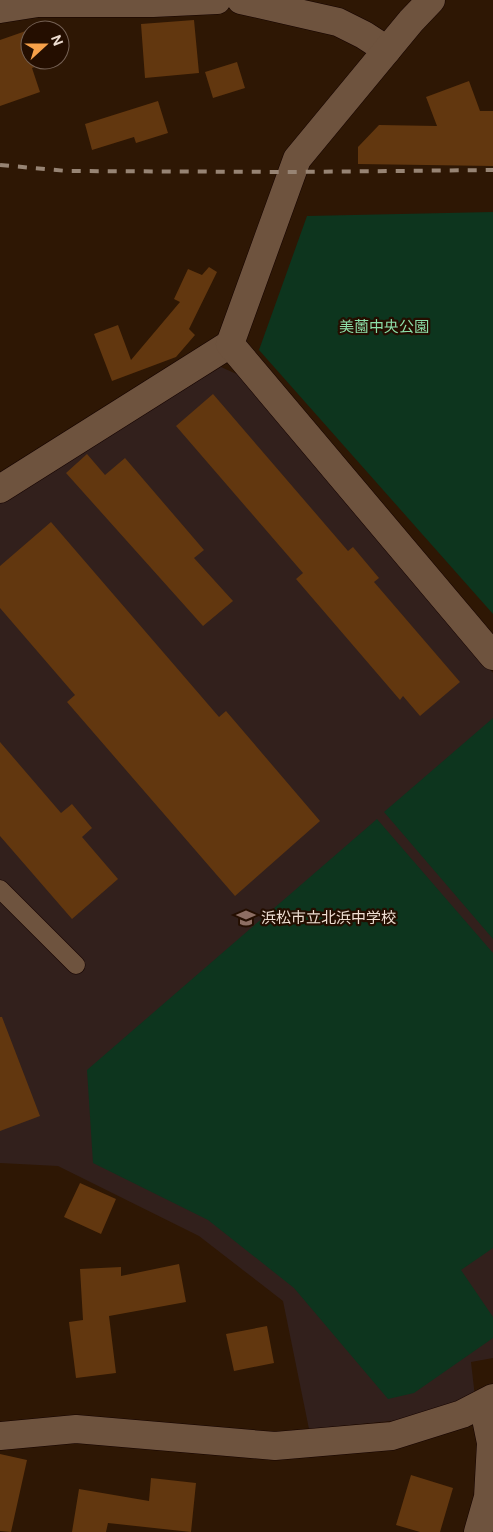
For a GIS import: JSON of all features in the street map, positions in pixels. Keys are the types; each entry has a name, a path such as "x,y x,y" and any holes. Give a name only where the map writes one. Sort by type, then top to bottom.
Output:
{"street":[{"path":"0,9 38,3 153,4 217,0"},
{"path":"241,0 338,22 364,34 387,50"},
{"path":"0,489 230,344 297,159 430,0"},
{"path":"230,344 493,656"},
{"path":"0,1436 76,1429 275,1446 392,1436 462,1414 488,1401 492,1443 490,1497 478,1532"}],"lane":[{"path":"0,889 76,965"}],"shaded area":[{"name":"浜松市立北浜中学校","path":"221,367 241,376 493,673 493,1358 471,1362 475,1397 411,1419 309,1429 283,1301 199,1236 58,1166 0,1163 0,502 36,478"}],"green space":[{"name":"美薗中央公園","path":"493,212 493,614 259,350 307,216"},
{"path":"493,718 493,939 384,812"},
{"path":"377,819 493,953 493,1248 461,1270 493,1317 493,1338 414,1393 388,1399 294,1288 208,1220 93,1163 87,1070"}],"building":[{"path":"194,20 199,73 145,78 141,24"},
{"path":"20,33 20,70 33,70 40,92 0,106 0,40"},
{"path":"237,62 245,88 213,98 205,72"},
{"path":"469,81 480,111 493,111 493,166 358,164 358,147 379,125 437,126 426,97"},
{"path":"158,101 168,133 136,143 134,137 92,150 85,124"},
{"path":"209,267 217,272 189,329 195,335 176,357 112,381 94,334 118,325 131,360 180,302 174,299 188,269 202,275"},
{"path":"213,394 348,551 353,547 379,578 374,582 460,682 420,716 403,696 400,700 296,579 303,573 176,426"},
{"path":"87,454 105,475 125,458 204,550 194,558 233,601 203,626 66,473"},
{"path":"51,522 219,717 226,711 320,821 235,896 67,702 75,695 0,608 0,566"},
{"path":"0,742 61,813 72,804 92,828 82,837 118,879 72,919 0,836"},
{"path":"0,1017 2,1017 40,1116 0,1131"},
{"path":"80,1183 116,1199 101,1234 64,1217"},
{"path":"179,1264 186,1302 109,1316 116,1373 76,1378 69,1322 83,1320 80,1269 121,1267 121,1276"},
{"path":"267,1326 274,1363 234,1371 226,1334"},
{"path":"0,1454 27,1460 11,1532 0,1531"},
{"path":"411,1475 453,1488 440,1532 420,1532 396,1525"},
{"path":"151,1478 196,1483 191,1532 108,1523 106,1532 72,1532 79,1489 149,1501"}],"railway":[{"path":"0,165 67,171 292,172 493,170"}],"place":[{"name":"浜松市立北浜中学校","path":"246,918"}]}
